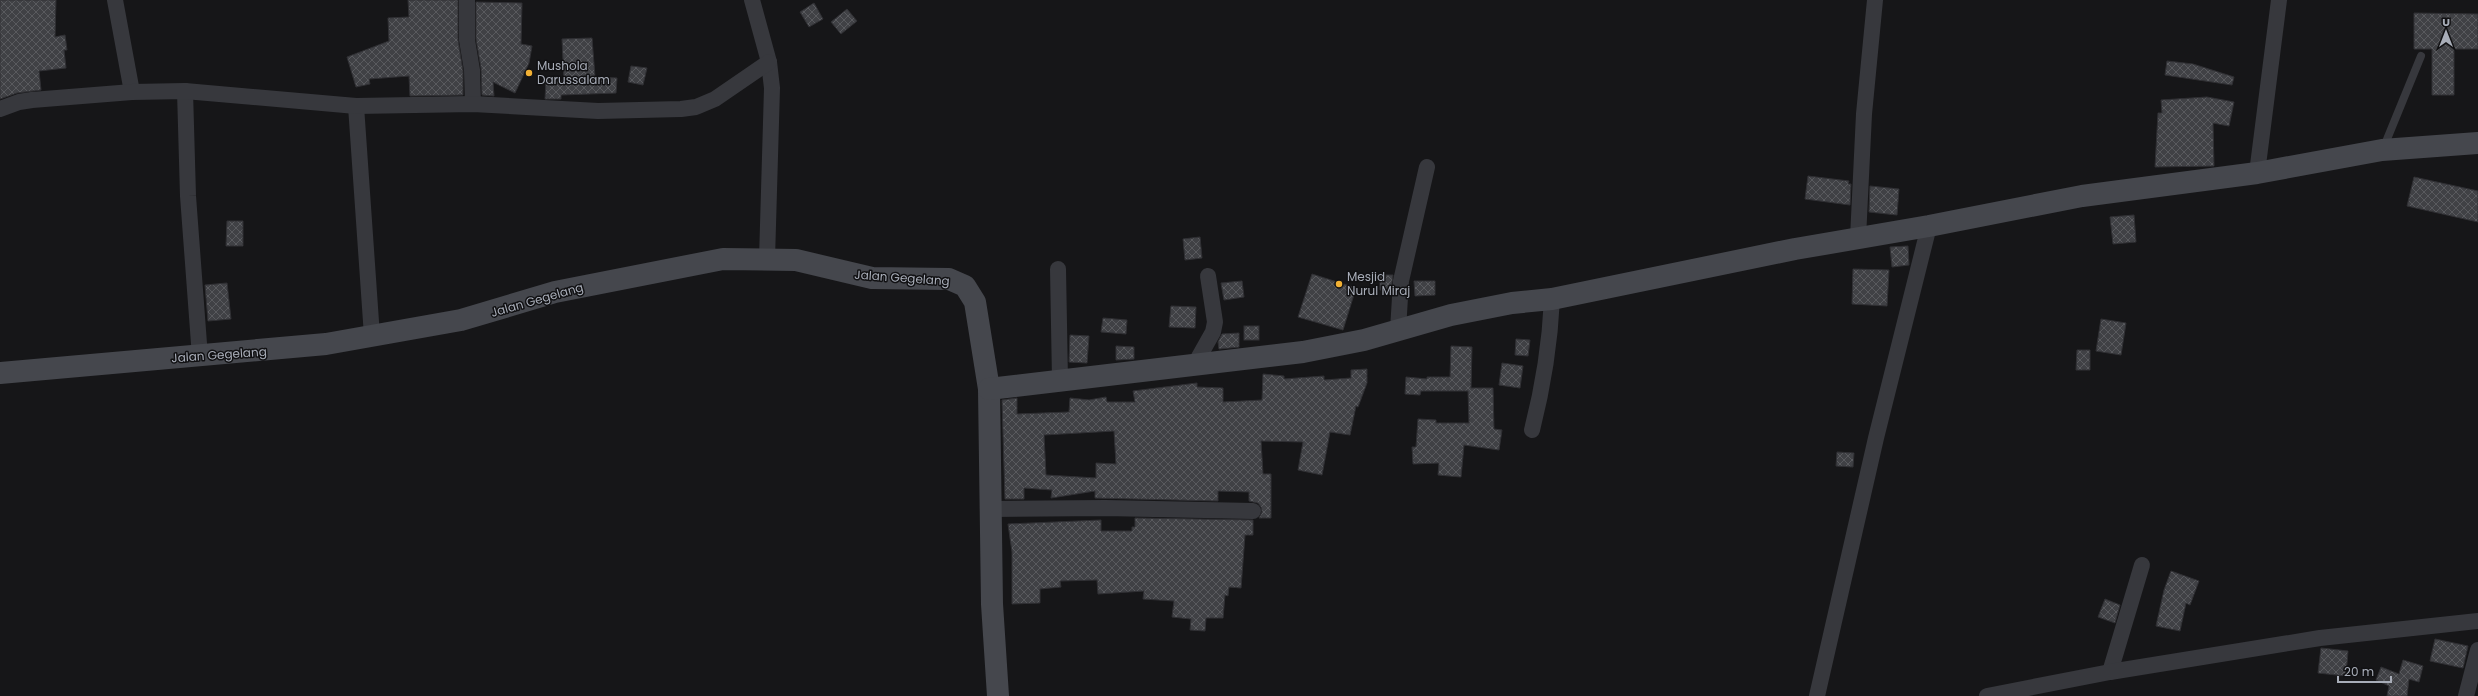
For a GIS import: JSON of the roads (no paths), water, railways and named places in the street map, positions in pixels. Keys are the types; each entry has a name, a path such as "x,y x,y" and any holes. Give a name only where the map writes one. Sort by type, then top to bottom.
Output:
{"street":[{"path":"114,0 132,92"},
{"path":"467,0 467,40 472,70 473,104"},
{"path":"752,0 769,62 772,88 767,259"},
{"path":"1858,238 1864,114 1875,0"},
{"path":"2257,173 2280,0"},
{"path":"0,109 25,101 132,92 185,91 356,106 473,104 598,111 696,107 715,99 769,62"},
{"path":"185,91 188,196 200,357"},
{"path":"356,106 372,336"},
{"path":"989,389 1303,352 1364,340 1451,314 1512,303 1552,298 2082,196 2257,173 2382,150 2478,143"},
{"path":"1398,330 1401,281 1427,167"},
{"path":"1817,696 1876,438 1929,226"},
{"name":"Jalan Gegelang","path":"0,373 137,360 200,357 326,344 461,320 555,292 723,259 796,260 872,278 939,278 959,282 971,292 975,302 989,389 992,604 998,696"},
{"path":"1058,269 1060,380"},
{"path":"1195,364 1213,332 1215,322 1208,276"},
{"path":"1532,430 1540,399 1550,337 1552,298"},
{"path":"991,509 1105,508 1253,512"},
{"path":"2110,672 2142,565"},
{"path":"1987,696 2110,672 2320,638 2478,621"},
{"path":"2466,696 2478,650"}],"lane":[{"path":"2382,150 2421,56"}],"place":[{"name":"Mushola Darussalam","path":"529,73"},
{"name":"Mesjid Nurul Miraj","path":"1339,284"}]}
